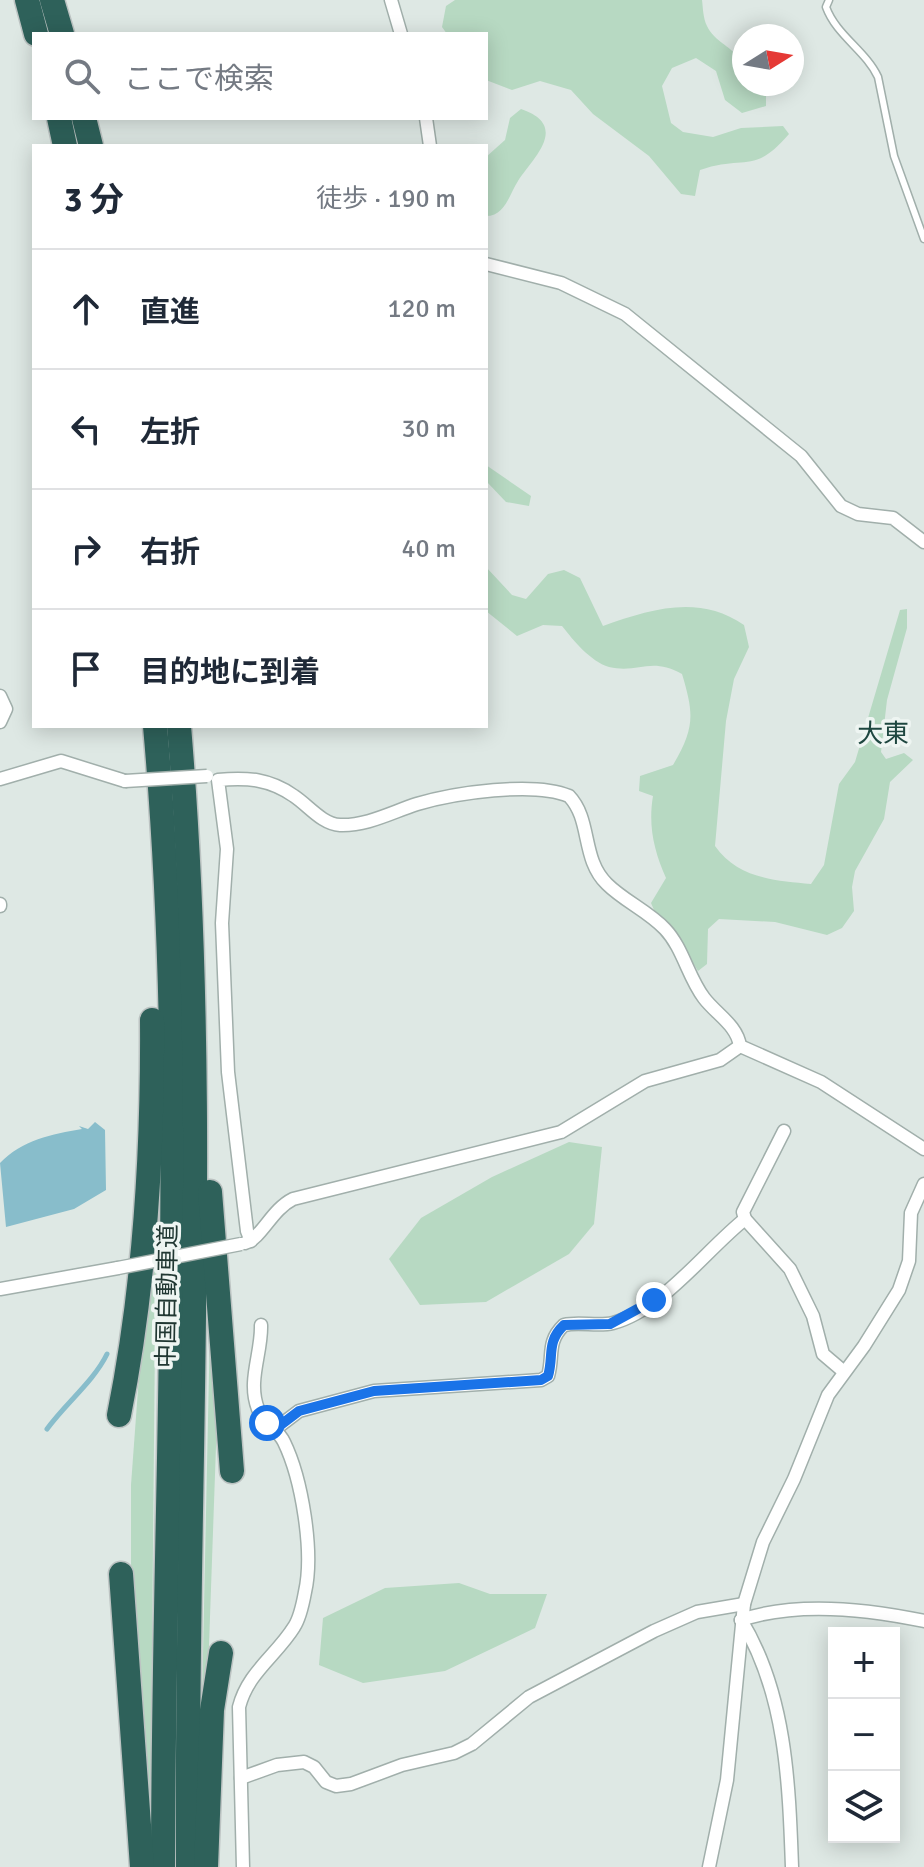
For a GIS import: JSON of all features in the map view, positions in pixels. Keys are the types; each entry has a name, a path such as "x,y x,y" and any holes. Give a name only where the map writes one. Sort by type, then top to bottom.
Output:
{"highway":[{"path":"27,0 35,32"},
{"path":"52,0 61,32"},
{"path":"59,120 65,144"},
{"path":"84,120 90,144"},
{"name":"中国自動車道","path":"155,728 165,905 170,1159 163,1867"},
{"name":"中国自動車道","path":"179,728 194,994 195,1236 188,1867"},
{"path":"119,1415 132,1350 151,1121 152,961 165,905"},
{"path":"194,994 232,1471"},
{"path":"121,1574 142,1867"},
{"path":"206,1867 212,1710 221,1653"}],"street":[{"path":"391,0 400,32"},
{"path":"426,120 430,144"},
{"path":"488,265 561,283 625,314 801,456 841,506 858,514 893,518 924,542"},
{"path":"0,696 6,709 0,722"},
{"path":"0,779 61,761 125,781 258,778 293,794 324,820 337,825 358,824 465,793 523,791 569,796 580,812 587,851 595,870 606,883 665,930 694,983 731,1027 740,1046 821,1082 924,1149"},
{"path":"213,778 227,849 222,923 228,1072 246,1243"},
{"path":"0,1289 246,1243 273,1212 293,1199 561,1132 645,1081 720,1060 740,1046"},
{"path":"274,1430 299,1411 374,1391 541,1380 548,1376 549,1352 554,1335 564,1325 610,1324 625,1318 684,1276 745,1219 747,1201 766,1171 784,1131"},
{"path":"709,1867 727,1780 741,1620 763,1542 794,1479 814,1424 843,1371 864,1346 907,1272 911,1213 924,1184"},
{"path":"745,1219 790,1269 813,1316 823,1354 843,1371"},
{"path":"243,1867 239,1707 244,1690 296,1626 308,1567 306,1536 290,1456 258,1410 254,1369 261,1347 261,1325"},
{"path":"241,1778 293,1761 314,1767 326,1782 336,1786 351,1784 402,1765 454,1753 472,1744 529,1697 654,1631 697,1612 744,1604"},
{"path":"741,1620 758,1614 847,1608 924,1621"},
{"path":"741,1620 765,1672 777,1712 786,1761 792,1867"}],"lane":[{"path":"829,0 826,7 831,19 873,66 878,77 894,156 924,239"}],"green space":[{"path":"455,0 702,0 707,26 732,51 732,96 766,96 766,106 742,113 725,100 716,71 696,58 672,68 662,86 671,123 683,132 713,137 741,128 783,126 789,134 777,147 757,160 700,170 695,196 681,194 649,156 593,114 571,90 540,81 512,90 488,81 488,32 446,32 442,27 446,6"},
{"path":"521,109 536,116 544,124 544,143 506,204 488,216 488,155 505,140 510,118"},
{"path":"488,466 531,496 529,506 506,502 488,483"},
{"path":"488,569 512,595 526,599 548,574 564,570 580,578 603,626 657,610 692,607 727,615 744,625 749,647 734,679 726,721 715,846 734,865 758,876 811,884 824,865 839,784 855,762 900,610 907,609 907,628 887,700 881,752 886,759 904,753 913,760 890,782 884,819 855,871 852,887 854,911 842,928 827,935 775,922 719,919 708,929 707,964 698,971 679,940 657,917 651,903 666,878 653,838 653,796 639,791 640,776 673,765 685,741 690,711 682,674 661,666 609,667 589,655 562,626 543,625 517,636 488,613"},
{"path":"157,1131 150,1856 131,1579 131,1485"},
{"path":"569,1142 602,1147 594,1224 569,1254 486,1302 420,1305 389,1259 421,1218 492,1177"},
{"path":"210,1325 217,1418 205,1759 202,1701"},
{"path":"459,1583 490,1594 547,1594 535,1628 445,1671 363,1683 319,1665 323,1618 385,1588"}],"water":[{"path":"95,1122 105,1130 106,1190 74,1209 6,1227 0,1163 28,1143 82,1129 79,1126 88,1129"}],"waterway":[{"path":"47,1429 95,1374 107,1354"}],"district":[{"name":"大東","path":"883,733"}],"route":[{"path":"267,1423 274,1430 299,1411 374,1391 541,1380 548,1376 551,1367 549,1352 554,1335 564,1325 574,1322 610,1324 654,1300"}]}
